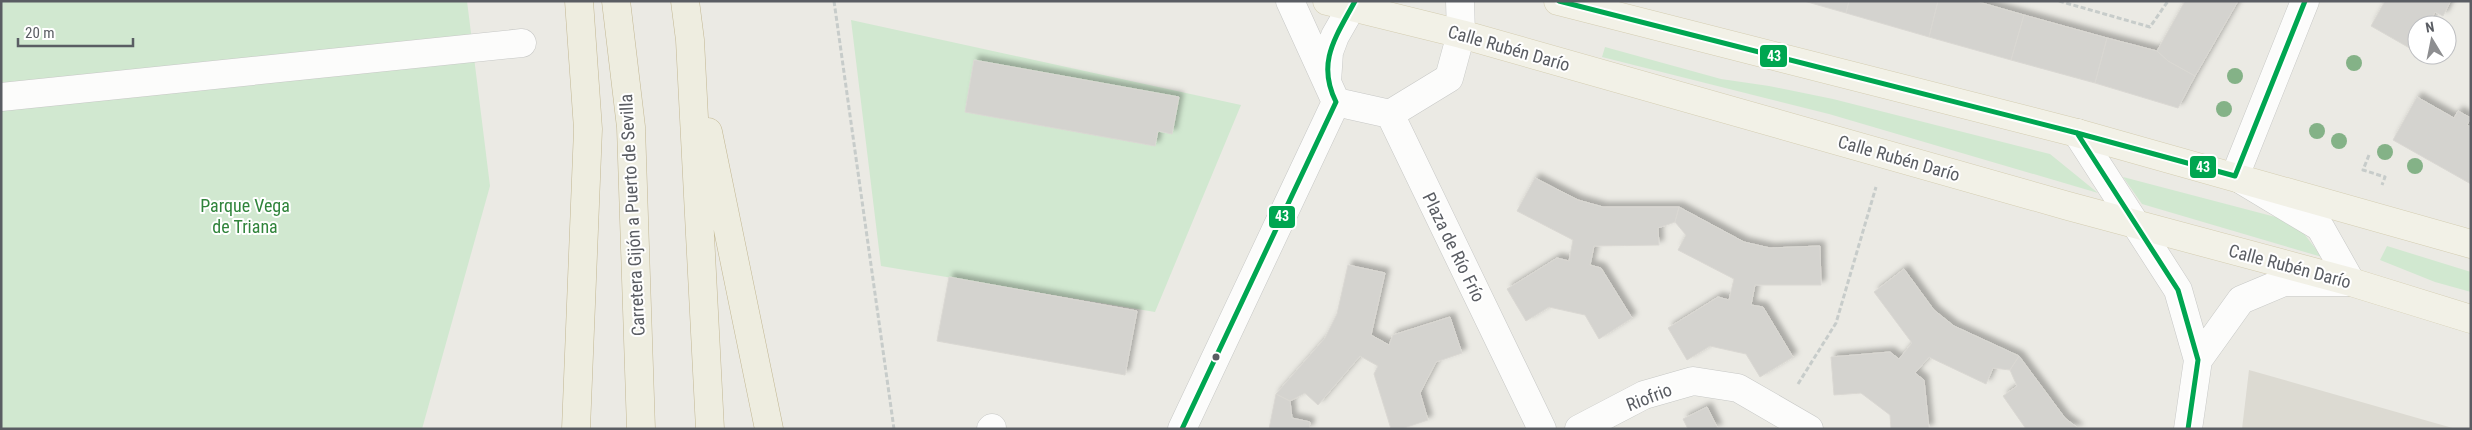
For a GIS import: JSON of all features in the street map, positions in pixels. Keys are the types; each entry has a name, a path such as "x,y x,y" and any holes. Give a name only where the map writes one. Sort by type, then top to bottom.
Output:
{"highway":[{"path":"576,429 588,129 579,1"},
{"name":"Carretera Gijón a Puerto de Sevilla","path":"616,1 631,127 640,429"},
{"path":"685,1 690,40 768,429"},
{"path":"690,40 710,429"}],"main road":[{"path":"1558,1 2077,132 2471,244"},
{"name":"Calle Rubén Darío","path":"1344,4 1461,34 2136,225 2351,282 2471,318"}],"street":[{"path":"1290,1 1331,92 1390,114 1449,78 1461,34 1460,1"},
{"path":"2198,360 2241,300 2284,282 2351,282 2320,227 2236,176 2305,1"},
{"path":"1182,429 1331,92 1329,52 1344,4"},
{"path":"1,97 522,43"},
{"name":"Plaza de Río Frío","path":"1390,114 1542,429"},
{"path":"2077,132 2178,290 2198,360 2188,429"},
{"name":"Riofrio","path":"1579,429 1644,395 1693,381 1738,388 1780,412"},
{"path":"1780,412 1809,429"}],"path":[{"path":"834,1 880,341 894,429"},
{"path":"2059,1 2150,26 2168,1"},
{"path":"1780,412 1836,323 1886,155"}],"shaded area":[{"path":"2249,370 2456,429 2242,429"}],"green space":[{"name":"Parque Vega de Triana","path":"1,1 467,1 490,186 422,429 1,429"},
{"path":"851,20 1241,105 1155,312 881,266"},
{"path":"1605,47 1721,79 1769,86 1833,99 2050,154 2098,193 1829,114 1602,57"},
{"path":"2123,177 2295,222 2322,257 2142,204"},
{"path":"2387,246 2471,272 2471,292 2435,282 2380,260"}],"building":[{"path":"1804,1 1849,1 1846,13"},
{"path":"1849,1 1938,1 1929,37 1846,13"},
{"path":"1938,1 1975,1 2024,15 2011,60 1929,37"},
{"path":"2185,1 2238,1 2195,76 2168,61 2157,51"},
{"path":"2385,1 2450,2 2444,15 2435,12 2433,15 2407,15 2407,47 2371,26"},
{"path":"2024,15 2107,38 2095,83 2011,60"},
{"path":"2107,38 2157,51 2168,61 2195,76 2178,108 2095,83"},
{"path":"974,60 1179,97 1172,134 1158,131 1155,146 965,112"},
{"path":"2417,97 2454,118 2458,111 2471,118 2467,125 2471,127 2471,184 2393,140"},
{"path":"1535,178 1578,200 1603,207 1679,207 1675,222 1658,228 1659,245 1594,246 1590,265 1601,268 1632,318 1599,339 1585,315 1549,307 1526,321 1507,289 1557,258 1569,261 1573,240 1517,211"},
{"path":"1679,207 1744,242 1770,248 1820,246 1821,285 1755,285 1751,305 1763,307 1793,357 1760,377 1746,354 1710,346 1687,360 1668,328 1718,297 1729,300 1734,279 1678,250 1686,235 1675,222"},
{"path":"1348,265 1385,273 1371,335 1389,345 1393,335 1450,317 1462,353 1436,362 1420,393 1428,420 1401,429 1391,429 1374,374 1378,366 1360,356 1318,405 1305,393 1290,401 1276,394 1325,338 1337,314"},
{"path":"1904,269 1934,310 1954,326 2019,356 2010,370 1993,368 1986,384 1929,357 1915,373 1924,380 1929,429 1891,429 1890,415 1861,393 1834,395 1831,357 1890,352 1899,359 1912,343 1874,292"},
{"path":"949,277 1137,311 1125,375 937,341"},
{"path":"2019,356 2065,418 2079,429 2026,429 2003,396 2017,386 2010,370"},
{"path":"1276,394 1290,401 1292,418 1310,422 1309,429 1269,429"},
{"path":"1707,407 1718,429 1688,429 1683,419"}],"transit line":[{"name":"43","path":"1182,429 1336,102 1330,88 1328,62 1335,38 1355,1"},
{"name":"43","path":"1559,1 2077,133 2235,176 2305,1"},
{"name":"43","path":"2077,133 2178,290 2198,360 2188,429"}]}
